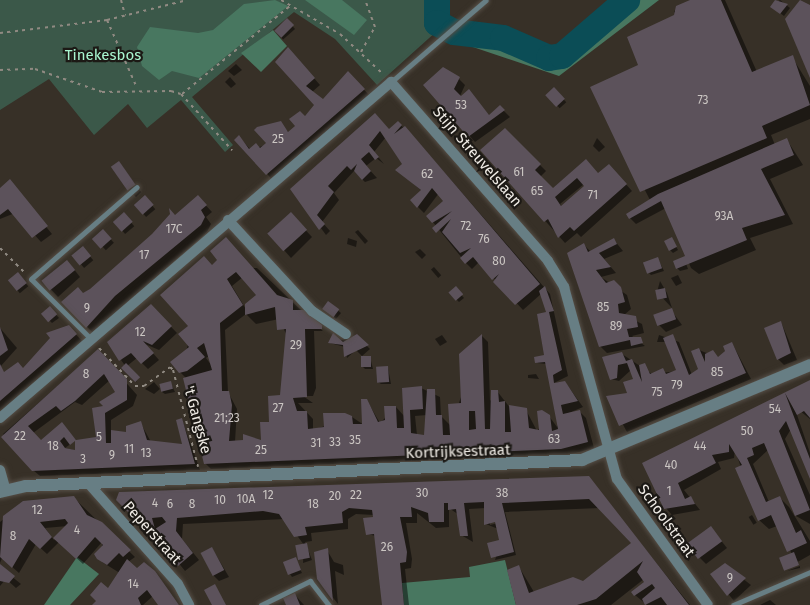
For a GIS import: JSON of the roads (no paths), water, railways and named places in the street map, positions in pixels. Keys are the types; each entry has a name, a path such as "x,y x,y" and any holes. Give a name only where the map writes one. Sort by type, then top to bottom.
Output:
{"street":[{"path":"0,418 90,338 392,82"},
{"name":"Stijn Streuvelslaan","path":"392,82 548,261 564,287 606,452"},
{"path":"228,220 312,311 346,334"},
{"name":"Kortrijksestraat","path":"3,490 88,483 551,463 606,452 810,365"},
{"name":"Schoolstraat","path":"606,452 617,480 708,605"},
{"path":"0,470 3,490"},
{"name":"Peperstraat","path":"88,483 178,584 189,605"}],"lane":[{"path":"392,82 486,0"},
{"path":"90,338 31,279 137,187"},
{"path":"733,605 810,572"},
{"path":"261,605 310,581 329,605"}],"waterway":[{"path":"437,0 437,23 454,32 503,38 549,58 562,56 627,0"}],"park label":[{"name":"Tinekesbos","path":"103,56"}]}
